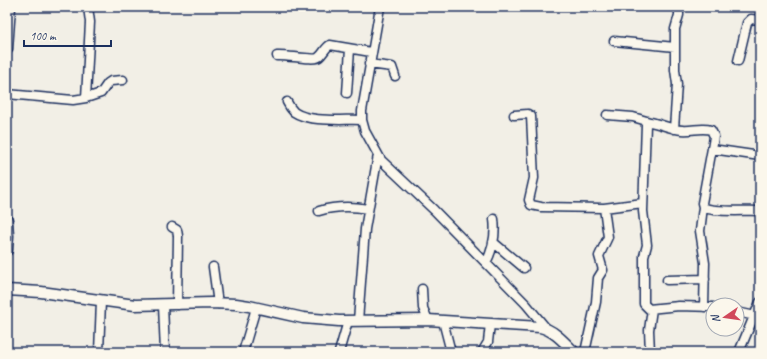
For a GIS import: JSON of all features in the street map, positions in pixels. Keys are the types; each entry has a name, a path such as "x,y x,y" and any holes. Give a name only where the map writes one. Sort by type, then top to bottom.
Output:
{"main road":[{"path":"7,49 10,7"},
{"path":"7,220 7,250"},
{"path":"7,290 41,292 134,305 236,304 303,318 348,321 428,320 546,328 553,332 574,352"}],"street":[{"path":"86,98 90,22 88,7"},
{"path":"380,7 362,111 362,120 378,155 526,304 546,328"},
{"path":"674,129 677,84 675,70 675,29 679,15 679,7"},
{"path":"738,61 747,23 751,19 760,20"},
{"path":"614,41 675,47"},
{"path":"277,56 315,59 320,56 330,45 371,52"},
{"path":"347,93 350,49"},
{"path":"369,64 392,66 395,76"},
{"path":"7,94 73,100 86,98 101,93 105,85 111,81 123,80"},
{"path":"288,102 290,108 295,112 309,117 362,120"},
{"path":"514,116 528,114 531,116 534,178 529,200 531,205 541,207 604,208 643,203"},
{"path":"607,115 640,118 674,129 692,130 706,128 711,130 714,136 702,203 703,207 700,231 705,263 704,307 679,306 652,309 647,308 644,301 644,256 647,244 643,203 646,124 650,122"},
{"path":"712,149 760,156"},
{"path":"358,321 365,229 378,155"},
{"path":"319,211 331,207 350,206 368,209"},
{"path":"703,207 707,209 720,210 760,211"},
{"path":"585,352 596,302 598,278 603,270 599,256 608,237 604,208"},
{"path":"486,263 490,254 495,233 494,219"},
{"path":"172,227 177,230 178,236 177,305"},
{"path":"493,242 524,268"},
{"path":"213,267 218,304"},
{"path":"667,280 705,279"},
{"path":"422,289 423,308 428,320"},
{"path":"99,352 101,301"},
{"path":"739,352 757,316 760,302"},
{"path":"163,305 165,352"},
{"path":"243,352 256,308"},
{"path":"650,352 649,330 652,309"},
{"path":"745,314 757,316"},
{"path":"339,352 348,321"},
{"path":"443,321 452,352"},
{"path":"482,352 488,342 490,324"}]}
